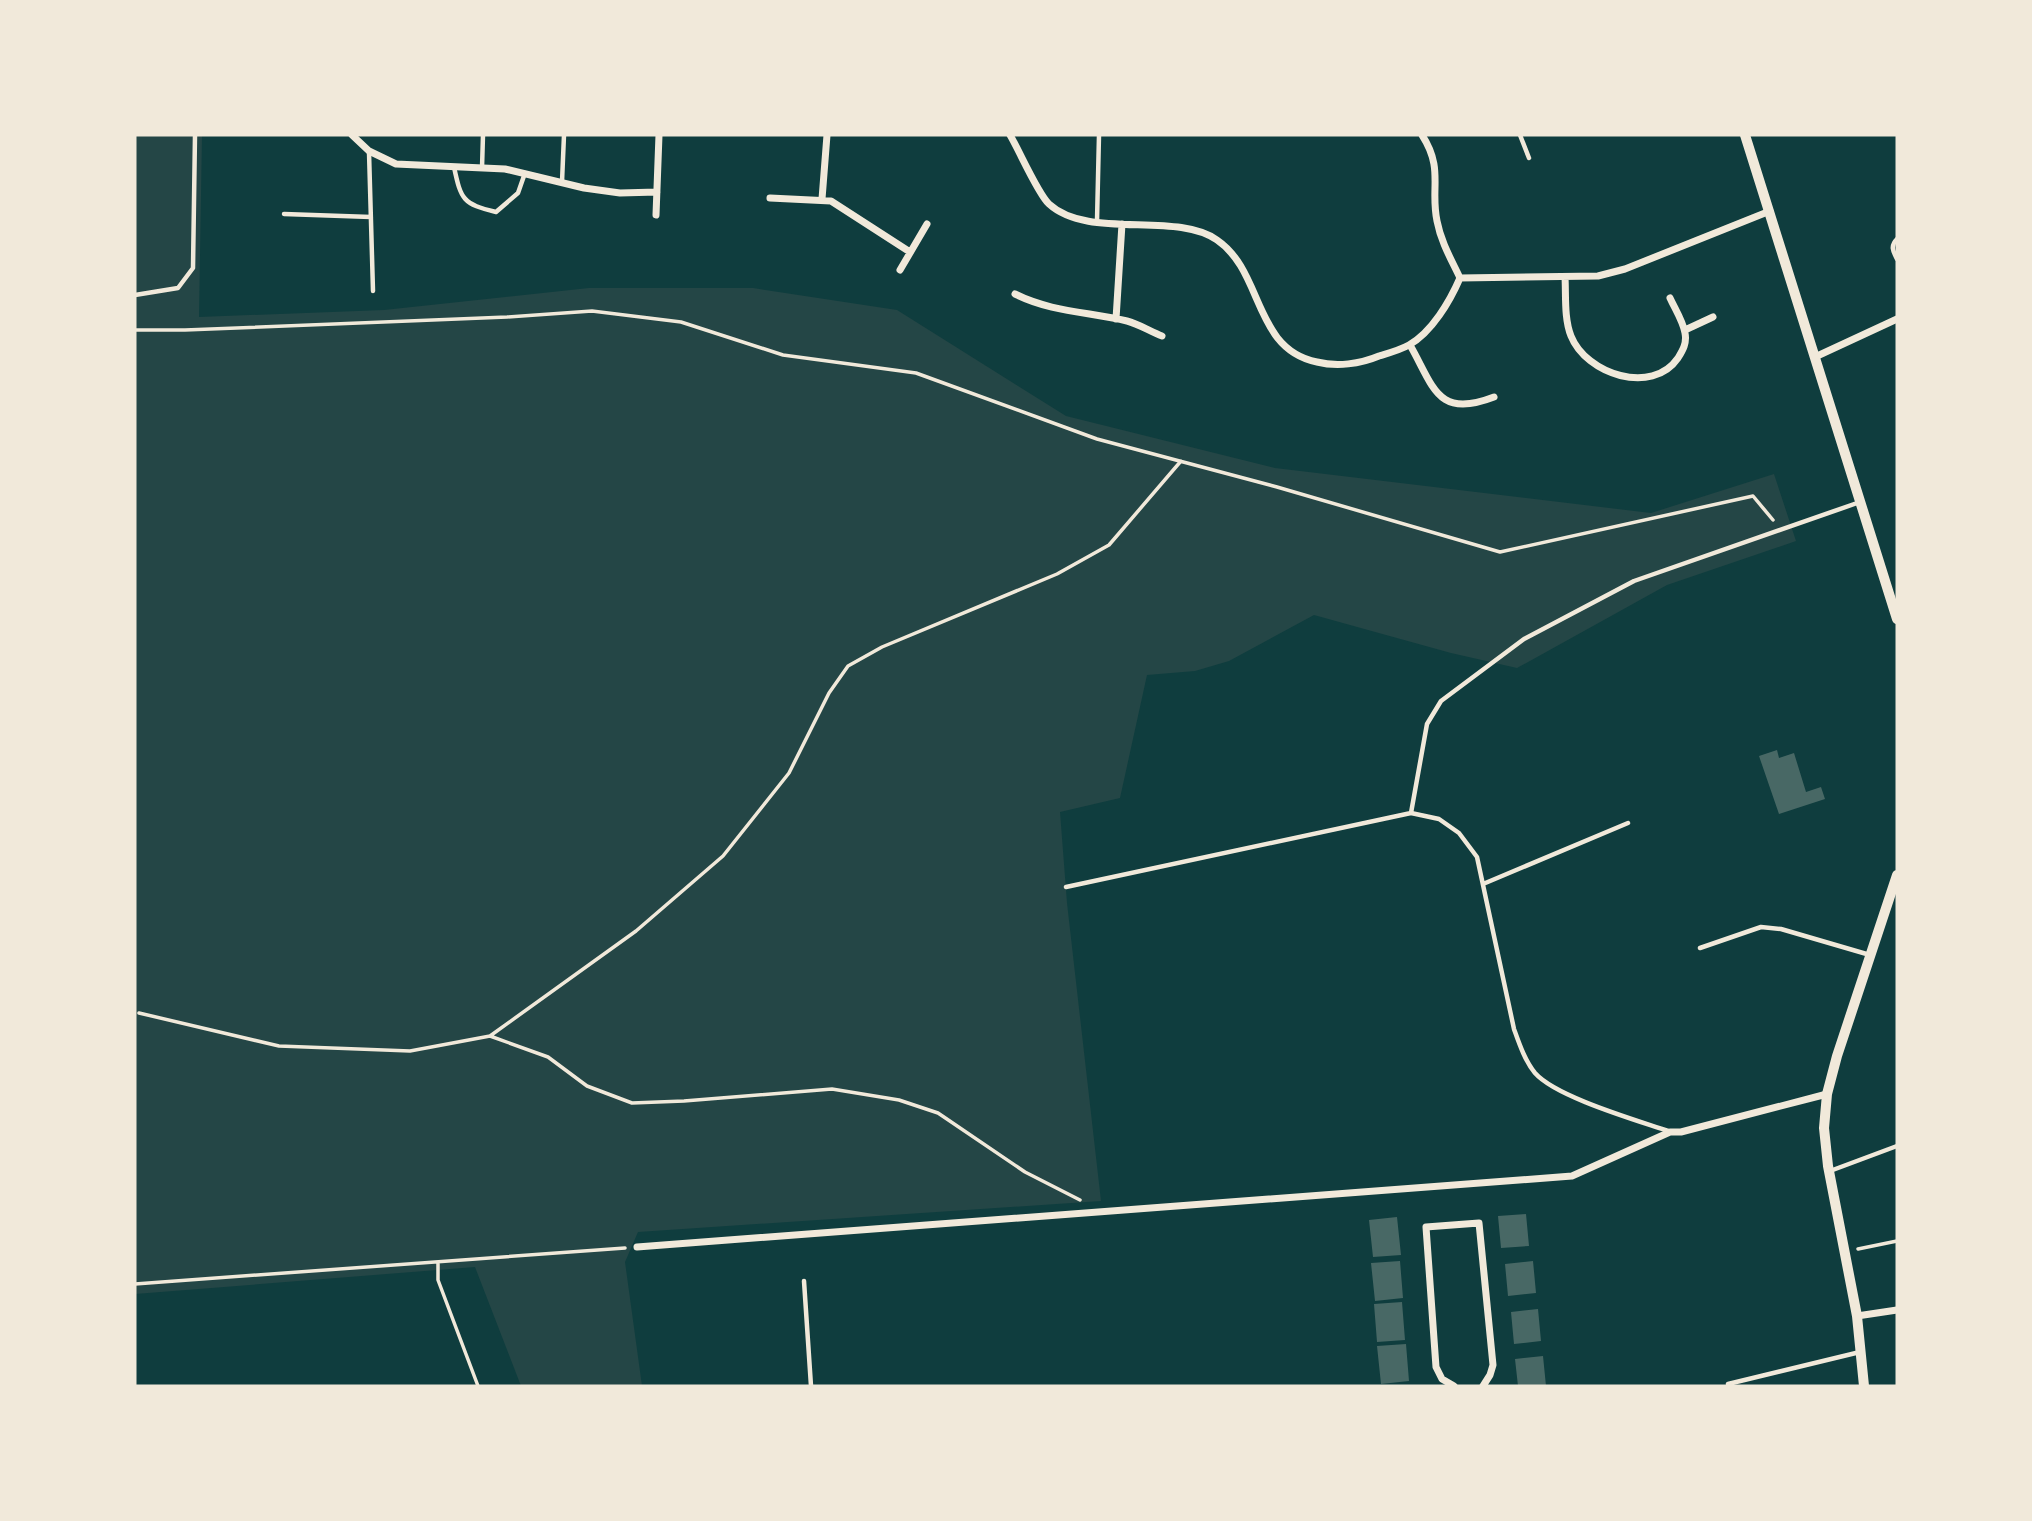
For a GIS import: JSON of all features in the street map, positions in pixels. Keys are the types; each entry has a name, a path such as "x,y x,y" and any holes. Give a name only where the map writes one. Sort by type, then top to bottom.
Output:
{"street":[{"path":"352,135 369,151 396,164 505,169 620,193 657,192"},
{"path":"656,215 659,135"},
{"path":"822,200 827,135"},
{"path":"1010,135 1047,203 1072,218 1198,230 1218,240 1233,254 1246,274 1266,321 1283,346 1303,359 1334,366 1373,359 1410,345 1428,329 1454,292 1460,278"},
{"path":"1423,135 1436,165 1436,219 1443,245 1460,278"},
{"path":"1745,135 1897,619"},
{"path":"770,198 831,201 910,252"},
{"path":"1460,278 1598,276 1625,269 1770,211"},
{"path":"900,271 927,224"},
{"path":"1116,319 1122,224"},
{"path":"1565,277 1570,334 1579,352 1594,365 1623,377 1647,377 1664,372 1682,352 1686,342 1685,330 1670,298"},
{"path":"1015,294 1034,303 1061,310 1130,321 1163,337"},
{"path":"1685,330 1713,317"},
{"path":"1815,357 1897,319"},
{"path":"1410,345 1438,395 1449,403 1478,403 1494,397"},
{"path":"1864,1386 1857,1316 1829,1172 1824,1128 1827,1094 1837,1056 1897,875"},
{"path":"637,1247 1572,1176 1670,1132 1681,1132 1827,1094"},
{"path":"1451,1384 1438,1374 1436,1367 1426,1227 1479,1223 1493,1365 1483,1386"},
{"path":"1857,1316 1897,1310"}],"lane":[{"path":"135,295 178,288 193,268 195,135"},
{"path":"482,168 483,135"},
{"path":"562,182 564,135"},
{"path":"1097,221 1099,135"},
{"path":"1520,135 1529,158"},
{"path":"369,151 373,291"},
{"path":"453,167 459,190 470,206 496,212 518,193 525,173"},
{"path":"284,214 371,217"},
{"path":"1897,239 1892,248 1897,259"},
{"path":"1411,813 1427,724 1441,701 1524,639 1634,581 1860,501"},
{"path":"1066,887 1411,813 1439,819 1459,833 1477,857 1514,1029 1535,1073 1559,1091 1670,1132"},
{"path":"1483,884 1628,822"},
{"path":"1700,948 1761,927 1781,929 1871,955"},
{"path":"1829,1172 1897,1146"},
{"path":"804,1282 811,1386"},
{"path":"1728,1384 1860,1352"},
{"path":"1438,1386 1451,1384"}],"path":[{"path":"135,330 507,317 592,311 681,322 783,355 916,373 1097,439 1500,552 1753,496 1781,529"},
{"path":"136,1012 279,1046 410,1051 490,1036 636,931 723,856 789,774 829,692 848,666 882,647 1057,574 1109,545 1181,461"},
{"path":"490,1036 548,1057 587,1086 632,1103 832,1089 898,1100 938,1113 1025,1172 1077,1198 1092,1214"},
{"path":"1845,1252 1897,1241"},
{"path":"135,1284 637,1247"},
{"path":"438,1262 438,1280 478,1386"}],"shaded area":[{"path":"135,135 202,135 199,317 384,310 589,288 753,288 897,310 1066,416 1275,468 1651,513 1774,474 1796,541 1667,585 1517,668 1451,653 1314,615 1229,661 1195,671 1147,675 1120,798 1060,812 1067,903 1101,1201 638,1232 625,1262 642,1386 521,1386 475,1267 135,1294"}],"building":[{"path":"1777,750 1779,758 1794,753 1806,792 1821,787 1825,799 1779,814 1759,756"},
{"path":"1526,1214 1529,1246 1501,1248 1498,1216"},
{"path":"1397,1217 1401,1255 1373,1257 1369,1220"},
{"path":"1400,1261 1403,1298 1375,1301 1371,1263"},
{"path":"1533,1261 1536,1293 1508,1296 1505,1264"},
{"path":"1402,1302 1405,1340 1377,1342 1374,1304"},
{"path":"1538,1309 1541,1341 1514,1344 1511,1312"},
{"path":"1406,1344 1409,1381 1381,1384 1377,1346"},
{"path":"1543,1356 1546,1386 1518,1386 1515,1359"}]}
